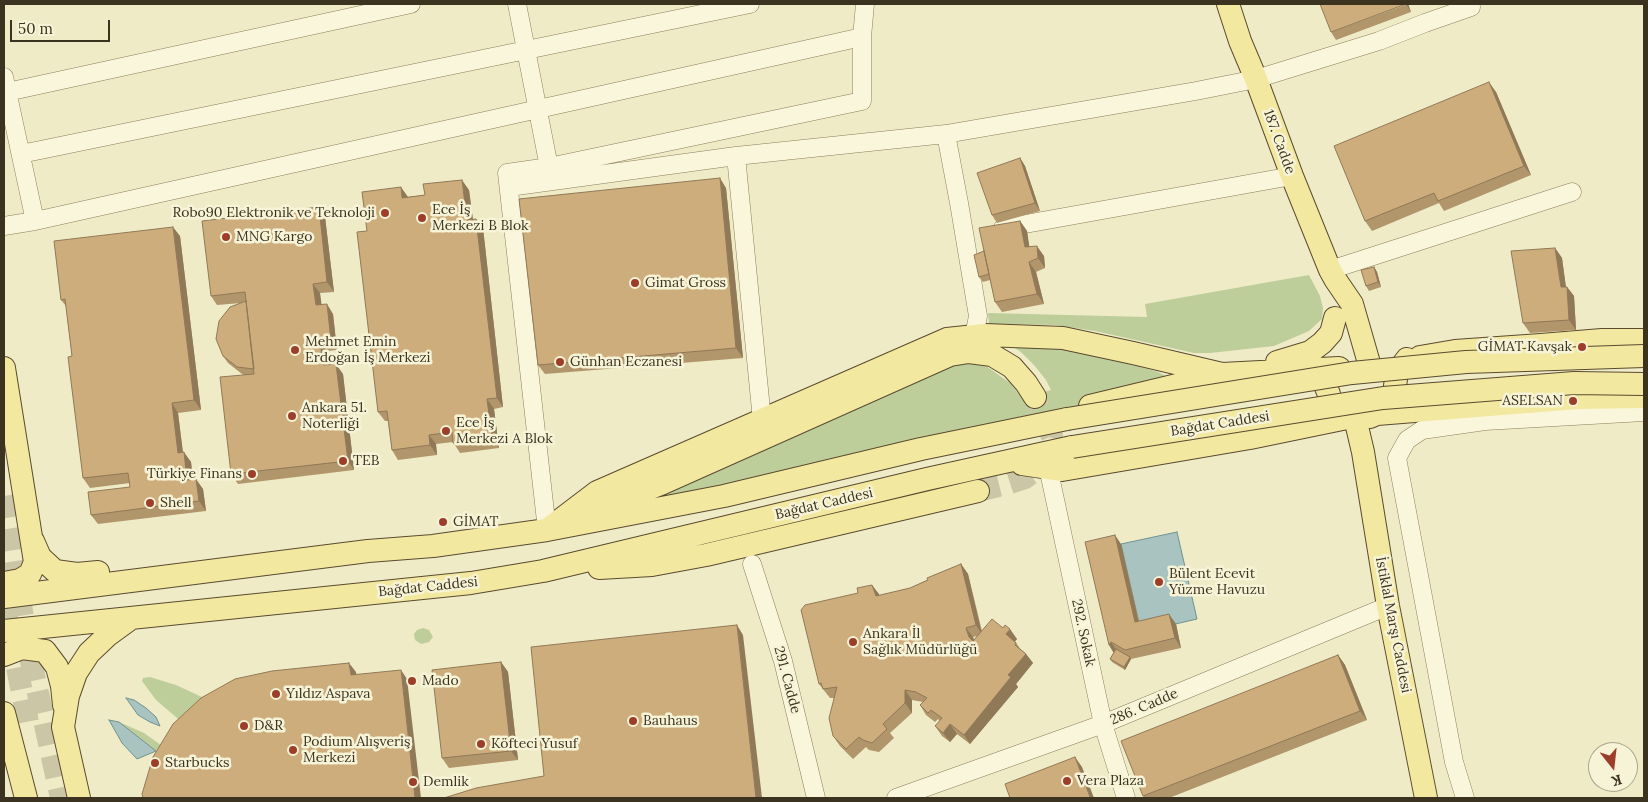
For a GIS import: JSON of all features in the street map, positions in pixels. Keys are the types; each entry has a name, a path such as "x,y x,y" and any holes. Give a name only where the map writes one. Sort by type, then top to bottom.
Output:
{"main road":[{"name":"187. Cadde","path":"1228,4 1240,41 1332,274"},
{"path":"1332,274 1335,318 1345,367 1338,380 1336,395 1339,402 1365,416"},
{"path":"1332,274 1352,304 1371,364 1383,376 1386,383 1386,399 1365,416"},
{"path":"999,432 1076,410 1288,359 1310,352 1328,338 1335,318"},
{"path":"547,530 597,492 947,339 985,334 1063,338 1222,374 1345,367 1362,363 1371,364 1455,352 1541,344 1602,340 1644,340"},
{"path":"547,530 663,483 950,355 969,352 992,355 1012,367 1035,397"},
{"name":"Bağdat Caddesi","path":"4,597 368,551 433,546 547,530 724,496 999,432 1067,419 1352,373 1466,362 1644,356"},
{"path":"1406,358 1397,372 1395,386 1402,400 1412,410"},
{"path":"4,368 35,562 30,574 20,580 4,582"},
{"path":"1314,368 1329,394 1327,409 1320,423"},
{"name":"Bağdat Caddesi","path":"4,631 471,583 543,571 1072,448 1383,398 1574,383 1644,384"},
{"path":"1006,462 1062,470 1250,438 1320,423 1412,410 1577,398 1644,398"},
{"name":"İstiklal Marşı Caddesi","path":"1365,416 1364,452 1388,606 1426,798"},
{"path":"543,571 660,564 978,491"},
{"path":"30,536 40,556 55,571 77,574 132,569 183,574"},
{"path":"79,798 63,727 68,696 76,673 89,653 108,635 131,618"},
{"path":"4,655 22,648 45,651 58,667 65,716"},
{"path":"4,713 26,798"}],"street":[{"path":"35,221 5,85 411,4"},
{"path":"517,4 549,167"},
{"path":"20,154 750,4"},
{"path":"547,530 507,173 549,167 862,101 862,36 865,4"},
{"path":"509,187 736,156 946,134 1196,91 1256,79 1379,41 1471,7"},
{"path":"4,226 35,221 538,110 862,36"},
{"path":"946,134 978,316 974,336"},
{"path":"736,156 762,420"},
{"path":"1003,228 1292,176"},
{"path":"1332,274 1572,192"},
{"path":"1465,798 1454,762 1396,458 1407,440 1422,430 1485,421 1644,412"},
{"name":"292. Sokak","path":"1048,467 1103,724 1126,798"},
{"name":"291. Cadde","path":"752,564 783,661 816,798"},
{"name":"286. Cadde","path":"896,798 1103,724 1388,606"}],"green space":[{"path":"1309,275 1320,296 1323,308 1322,319 1309,331 1274,346 1194,353 1095,331 1055,325 989,324 988,313 1147,317 1145,304"},
{"path":"1010,345 1081,350 1158,372 1170,380 1167,387 639,503 953,364 972,363 986,366 1010,383 1022,398 1051,390 1034,365 1021,352"},
{"path":"423,628 429,630 433,637 429,642 421,644 415,640 414,634 417,630"},
{"path":"150,677 176,685 202,697 209,716 191,730 156,700 142,681 143,678"},
{"path":"119,722 144,733 161,745 156,751"}],"water":[{"name":"Bülent Ecevit Yüzme Havuzu","path":"1177,532 1197,619 1141,632 1121,544"},
{"path":"126,698 134,700 146,708 156,717 160,726 138,715"},
{"path":"109,720 119,722 156,751 137,759 122,743"}],"building":[{"path":"1320,4 1406,4 1331,32"},
{"path":"1489,82 1524,166 1438,201 1434,193 1365,221 1334,146"},
{"path":"1020,158 1035,203 992,215 977,173"},
{"name":"Gimat Gross","path":"720,178 736,348 538,365 519,199"},
{"path":"462,180 467,220 476,219 497,398 487,399 492,438 453,443 452,432 429,435 430,445 392,450 387,411 378,412 357,232 367,231 362,192 401,187 402,198 425,195 423,184"},
{"name":"Mehmet Emin Erdoğan İş Merkezi","path":"319,207 327,282 313,284 316,305 327,304 331,340 320,341 323,365 336,364 348,461 231,474 220,377 254,374 245,292 211,296 202,221"},
{"path":"1020,221 1025,247 1037,246 1038,258 1029,262 1037,294 995,302 979,228"},
{"path":"173,227 194,400 172,403 178,453 184,452 187,480 196,479 199,501 91,515 88,492 130,487 128,473 83,478 68,357 72,356 65,299 61,300 54,241"},
{"path":"1555,248 1561,287 1567,287 1569,320 1523,323 1511,251"},
{"path":"984,251 989,274 979,277 974,255"},
{"path":"1374,267 1378,282 1366,286 1361,270"},
{"path":"246,301 254,369 237,367 223,356 216,339 219,321 230,307"},
{"path":"1115,535 1135,622 1169,614 1175,638 1125,650 1111,642 1109,645 1085,542"},
{"path":"961,564 976,625 966,628 969,637 973,641 992,619 1003,628 1005,625 1010,629 1006,634 1026,654 1008,675 1011,677 964,735 950,724 943,733 935,726 942,718 931,710 928,713 920,705 927,698 916,692 905,690 905,703 883,724 887,729 872,743 859,737 846,749 833,736 829,718 837,687 823,689 821,683 819,684 801,610 805,605 858,593 857,588 872,585 876,596 910,588 928,580 927,578"},
{"name":"Bauhaus","path":"737,625 756,798 444,798 476,788 544,776 531,647"},
{"path":"1116,649 1130,657 1124,667 1110,659"},
{"path":"1338,655 1360,711 1143,796 1121,741"},
{"path":"501,662 511,751 442,758 432,670"},
{"name":"Podium Alışveriş Merkezi","path":"349,663 351,675 401,670 415,798 143,798 142,794 153,757 173,724 201,698 235,679 272,671"},
{"path":"1075,757 1090,797 1010,798 1005,784"}],"tunnel":[{"path":"978,491 1025,478 1038,468 1049,452 1052,436 1035,397"},
{"path":"4,496 27,643 61,798"},
{"path":"4,603 30,732"}],"place":[{"name":"Robo90 Elektronik ve Teknoloji","path":"385,213"},
{"name":"Ece İş Merkezi B Blok","path":"422,218"},
{"name":"MNG Kargo","path":"226,237"},
{"name":"Gimat Gross","path":"635,283"},
{"name":"GİMAT Kavşak","path":"1582,347"},
{"name":"Mehmet Emin Erdoğan İş Merkezi","path":"295,350"},
{"name":"Günhan Eczanesi","path":"560,362"},
{"name":"ASELSAN","path":"1573,401"},
{"name":"Ankara 51. Noterliği","path":"292,416"},
{"name":"Ece İş Merkezi A Blok","path":"446,431"},
{"name":"TEB","path":"343,461"},
{"name":"Türkiye Finans","path":"252,474"},
{"name":"Shell","path":"150,503"},
{"name":"GİMAT","path":"443,522"},
{"name":"Bülent Ecevit Yüzme Havuzu","path":"1159,582"},
{"name":"Ankara İl Sağlık Müdürlüğü","path":"853,642"},
{"name":"Mado","path":"412,681"},
{"name":"Yıldız Aspava","path":"276,694"},
{"name":"Bauhaus","path":"633,721"},
{"name":"D&R","path":"244,726"},
{"name":"Köfteci Yusuf","path":"481,744"},
{"name":"Podium Alışveriş Merkezi","path":"293,750"},
{"name":"Starbucks","path":"155,763"},
{"name":"Vera Plaza","path":"1067,781"},
{"name":"Demlik","path":"413,782"}]}
